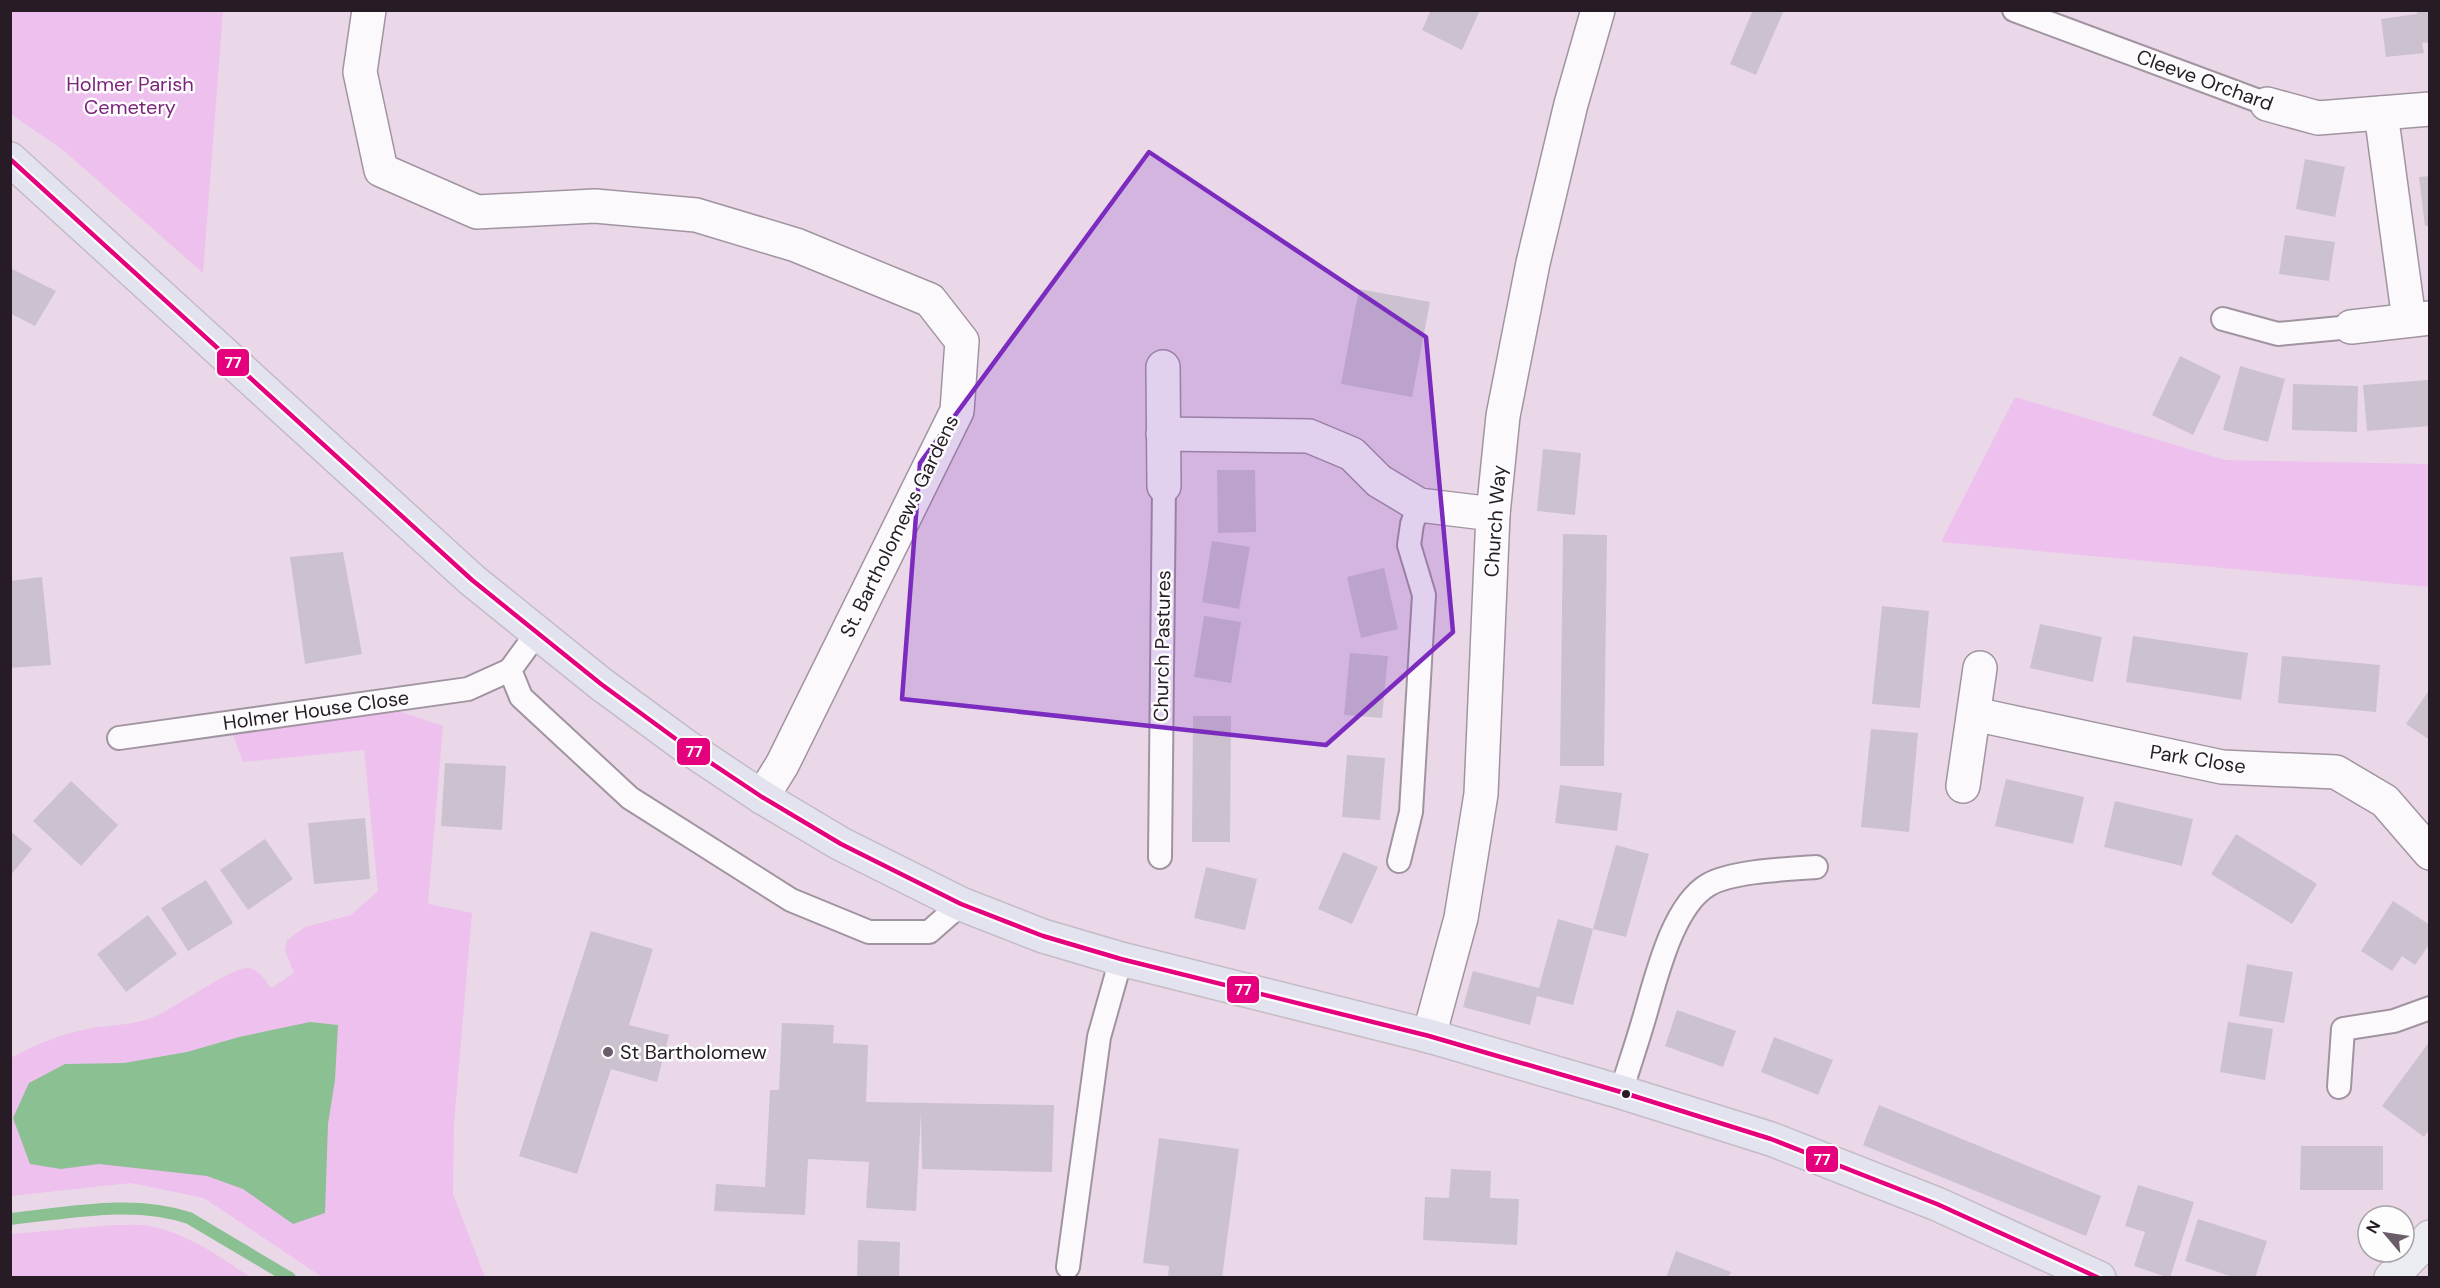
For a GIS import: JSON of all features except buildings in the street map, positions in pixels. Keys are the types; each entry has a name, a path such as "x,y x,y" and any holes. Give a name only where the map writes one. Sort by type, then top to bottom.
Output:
{"highway":[{"path":"10,159 456,566 537,633 675,738 762,797 841,844 961,904 1042,936 1121,959 1429,1036 1771,1139 1937,1204 2098,1278"}],"main road":[{"path":"2391,1278 2430,1237"}],"street":[{"name":"St. Bartholomews Gardens","path":"369,10 360,72 381,170 477,212 595,207 696,215 796,245 930,300 962,340 957,411 782,765 762,797"},
{"name":"Church Way","path":"1429,1036 1461,918 1481,794 1493,514 1503,416 1533,263 1571,104 1598,10"},
{"name":"Cleeve Orchard","path":"2267,104 2318,118 2430,109"},
{"path":"2351,327 2419,319 2381,113"},
{"name":"Church Pastures","path":"1163,367 1164,486"},
{"path":"1163,434 1309,436 1352,454 1379,481 1419,505 1493,514"},
{"path":"1963,786 1980,668"},
{"name":"Park Close","path":"1974,714 2222,766 2336,772 2385,801 2430,853"}],"lane":[{"name":"Cleeve Orchard","path":"2023,14 2267,104"},
{"path":"2223,319 2278,334 2351,327"},
{"name":"Church Pastures","path":"1160,857 1164,486"},
{"path":"1400,861 1411,812 1424,595 1409,545 1412,524 1419,505"},
{"path":"537,633 510,670 521,698 630,798 791,900 869,932 928,932 961,904"},
{"name":"Holmer House Close","path":"119,738 468,689 510,670"},
{"path":"1621,1092 1661,960 1673,930 1689,904 1707,885 1724,879 1786,869 1816,867"},
{"path":"1068,1267 1099,1038 1121,959"},
{"path":"2339,1087 2343,1029 2394,1021 2430,1008"}],"highlighted area":[{"path":"1149,152 1426,337 1453,632 1326,745 902,699 920,463"}],"green space":[{"name":"Holmer Parish Cemetery","path":"11,10 223,11 203,273 63,150 11,114"},
{"path":"2015,397 2225,460 2429,464 2429,587 1941,542"},
{"path":"398,711 443,726 428,904 472,913 454,1124 453,1194 485,1277 322,1277 204,1198 131,1183 11,1196 11,1058 60,1036 151,1018 215,981 240,970 248,968 255,970 271,988 294,973 285,951 287,940 305,927 351,915 378,891 364,750 243,762 233,735"},
{"path":"113,1225 150,1226 177,1234 227,1261 250,1277 11,1277 11,1234"}],"shaded area":[{"path":"310,1022 338,1025 335,1080 328,1124 325,1213 293,1224 243,1189 207,1176 99,1164 61,1169 30,1164 13,1118 29,1083 65,1064 124,1063 187,1052 239,1037"}],"waterway":[{"path":"10,1219 100,1209 146,1209 168,1212 189,1218 290,1278"}],"transit line":[{"name":"77","path":"10,159 472,580 601,684 684,745 762,797 841,844 961,904 1043,936 1121,959 1429,1036 1771,1139 1937,1204 2099,1278"}],"place":[{"name":"St Bartholomew","path":"608,1052"}]}
